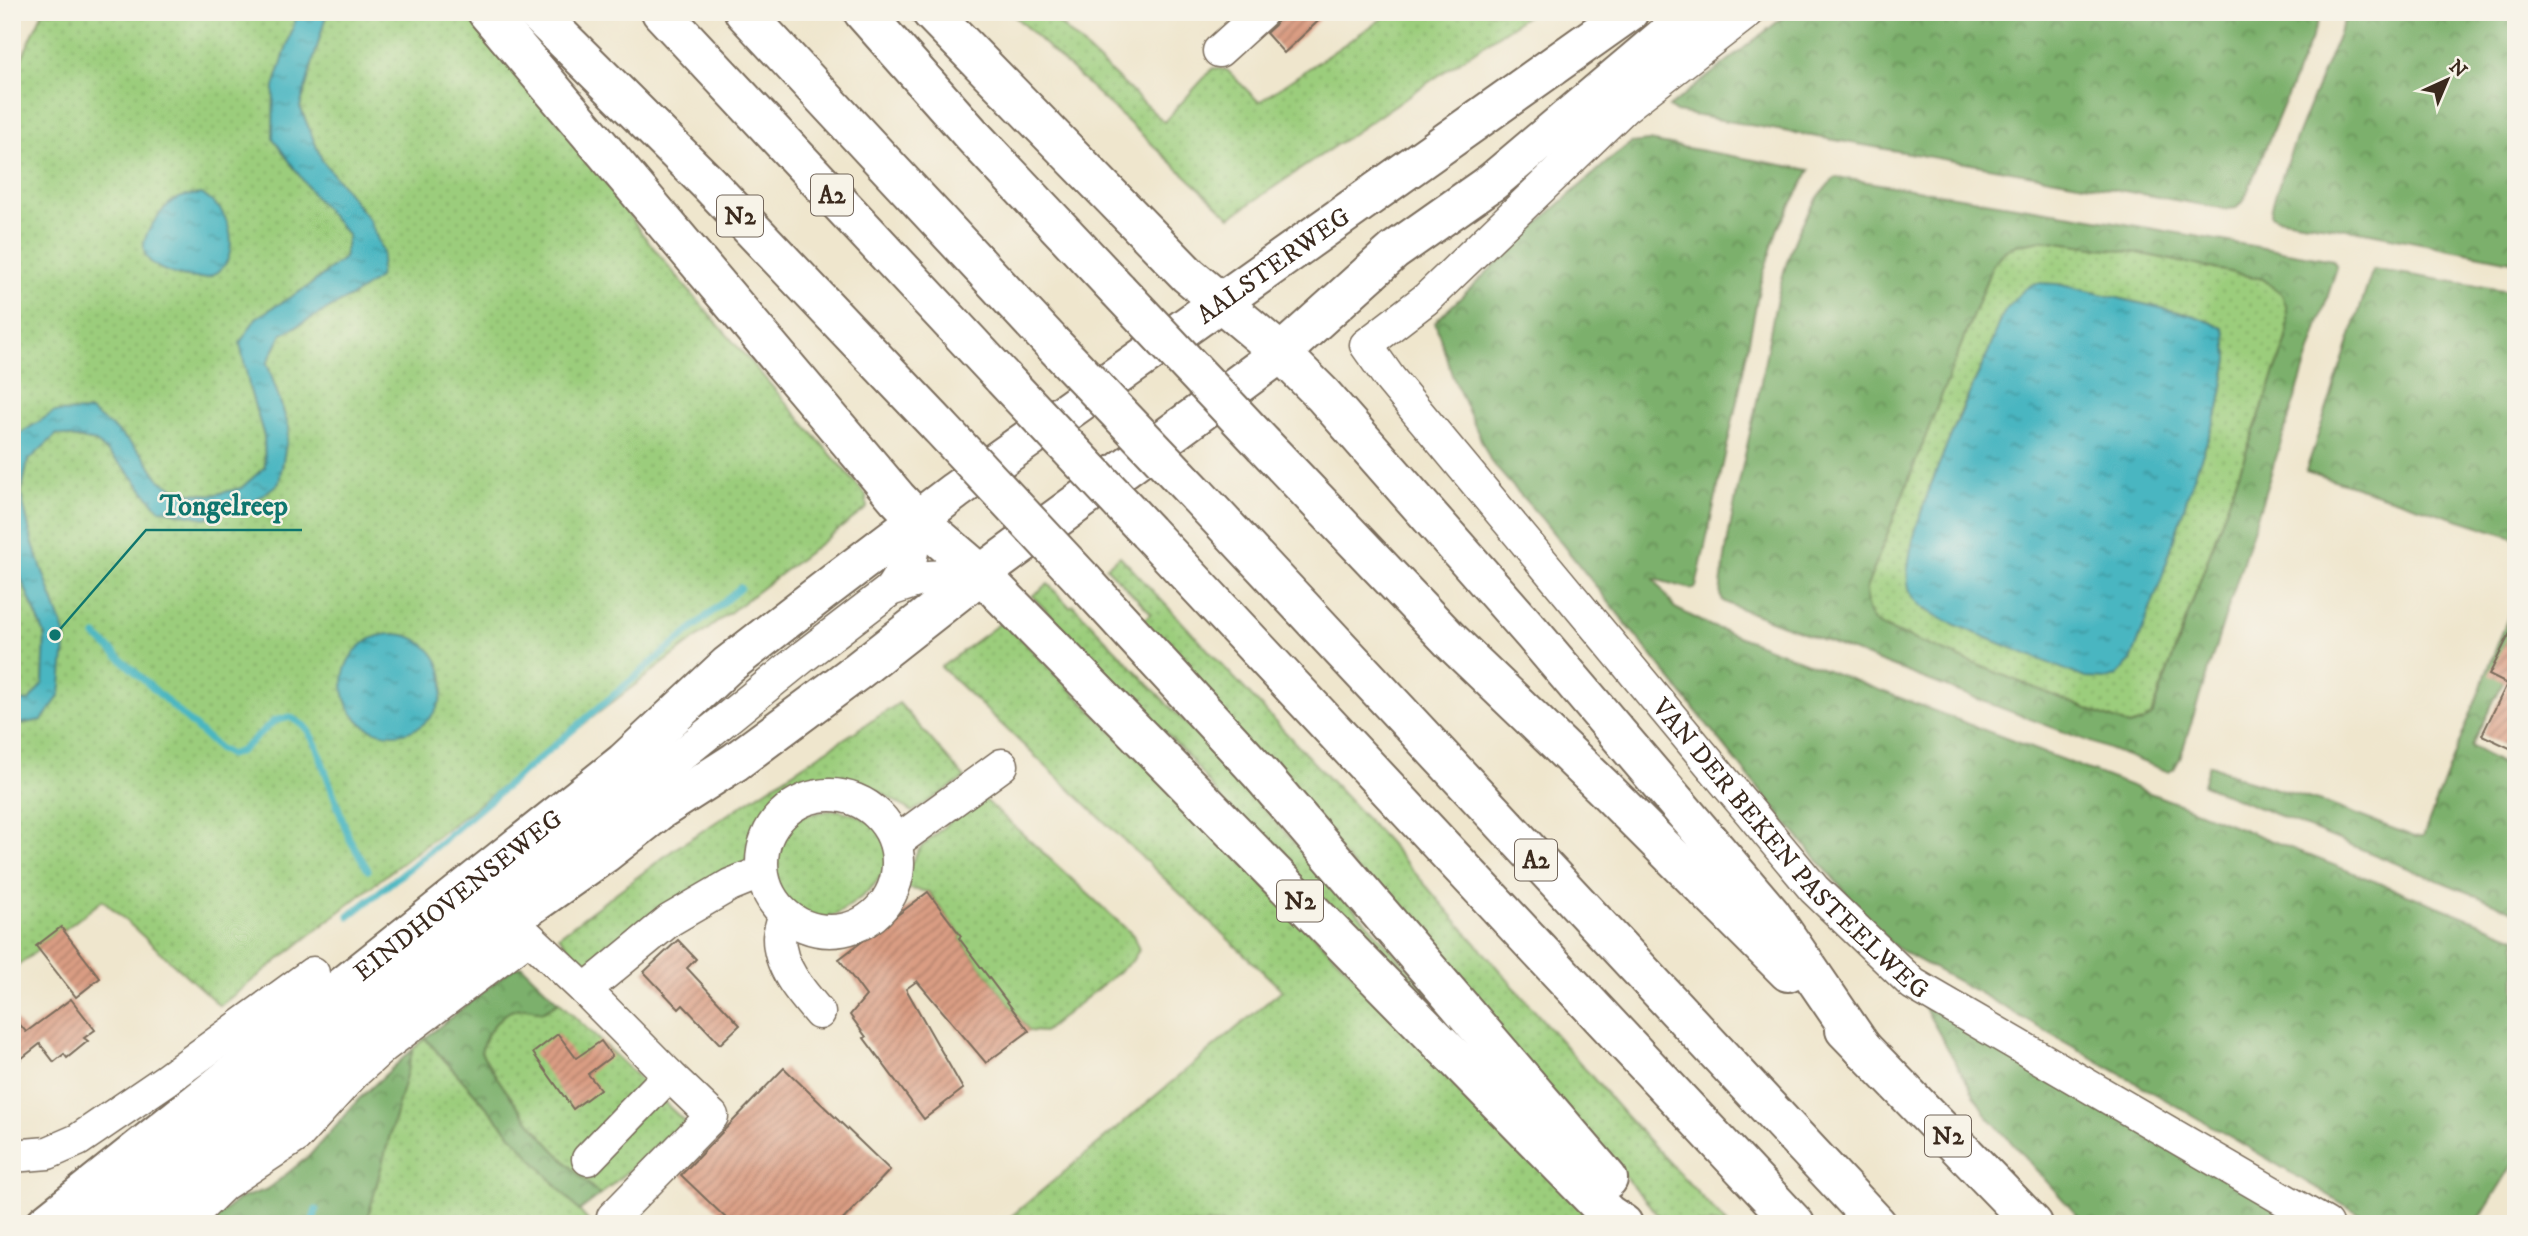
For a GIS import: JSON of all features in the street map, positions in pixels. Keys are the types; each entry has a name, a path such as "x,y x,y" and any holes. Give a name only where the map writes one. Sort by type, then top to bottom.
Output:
{"main road":[{"name":"N2","path":"487,12 755,332 918,520"},
{"name":"N2","path":"536,12 709,184 1084,581 1260,773 1647,1224"},
{"name":"A2","path":"661,12 1795,1224"},
{"name":"A2","path":"744,12 1877,1224"},
{"name":"N2","path":"863,12 971,134 1450,640 1750,932 2033,1224"},
{"path":"932,12 1188,275 1281,353"},
{"name":"AALSTERWEG","path":"865,560 955,491 1629,12"},
{"path":"918,520 981,574 1281,353 1394,251 1492,182 1693,12"},
{"name":"N2","path":"1281,353 1323,395 1533,634 1771,914 1863,1049"},
{"name":"EINDHOVENSEWEG","path":"45,1224 624,762 728,665 865,560"},
{"name":"N2","path":"981,574 1608,1214 1623,1224"},
{"name":"EINDHOVENSEWEG","path":"141,1224 296,1095 325,1067 476,944 582,871 660,810 735,762 981,574"}],"street":[{"path":"1219,51 1262,12"},
{"path":"1556,127 1598,110 1625,107 1748,12"},
{"name":"VAN DER BEKEN PASTEELWEG","path":"1625,107 1426,299 1366,345 1399,390 1814,889 1913,984 2326,1224"},
{"path":"890,590 911,556 918,520"},
{"path":"890,590 929,577 981,574"},
{"name":"EINDHOVENSEWEG","path":"96,1224 890,590"},
{"path":"896,842 1002,765"},
{"path":"827,796 847,796 869,806 887,823 896,842 900,869 886,902 850,929 832,932 814,932 792,922 774,906 763,884 762,872 761,860 766,836 780,816 798,803 827,796"},
{"path":"585,990 670,920 730,885 762,872"},
{"path":"785,915 779,937 783,960 799,989 819,1013"},
{"path":"183,1224 223,1185 296,1137 354,1073 383,1047 529,937 712,1116 613,1217"},
{"name":"EINDHOVENSEWEG","path":"12,1156 48,1153 78,1140 313,974"},
{"path":"588,1159 669,1074"}],"green space":[{"path":"43,12 298,12 274,87 273,138 314,196 348,235 344,258 309,286 256,318 250,390 264,436 265,467 242,488 213,495 181,492 160,480 143,455 117,431 18,435 12,443 12,79"},
{"path":"327,12 470,12 596,168 643,235 866,495 867,508 386,875 220,1006 103,900 12,970 12,725 42,720 66,636 32,541 21,494 28,461 57,434 96,442 125,468 159,509 250,504 289,428 267,363 282,334 354,295 370,221 322,160 300,107","holes":["391,634 407,637 431,653 439,664 443,678 438,705 428,719 417,727 387,732 375,730 357,718 344,691"]},
{"path":"1010,12 1047,12 1164,122 1213,68 1227,70 1259,102 1392,12 1532,12 1230,217"},
{"path":"1790,12 2322,12 2243,202 2237,208 2226,209 1676,112 1669,107"},
{"path":"2348,12 2516,12 2516,262 2271,215 2291,151"},
{"path":"1648,141 1810,170 1778,228 1760,284 1696,587 1691,589 1654,579 1675,608 1711,626 2184,806 2516,937 2516,1159 2476,1224 2377,1224 2234,1139 1898,949 1884,938 1782,818 1542,519 1491,462 1452,375 1435,322 1548,214 1615,155 1631,143"},
{"path":"1836,177 2333,260 2337,267 2180,758 2174,769 2169,772 1723,601 1720,595 1731,522 1781,282 1802,224 1817,199","holes":["2043,240 2138,253 2263,279 2282,294 2287,309 2287,339 2152,715 2129,726 1881,626 1869,614 1866,589 1997,259 2013,246"]},
{"path":"2043,240 2138,253 2263,279 2282,294 2287,309 2287,339 2151,716 2129,726 1881,626 1869,614 1867,606 1866,589 1992,266 2008,249","holes":["2057,284 2195,316 2223,328 2228,359 2219,409 2131,661 1925,610 1910,590 1930,487 1999,322"]},
{"path":"2373,269 2516,292 2516,538 2306,471"},
{"path":"1120,556 1388,842 1626,1116 1727,1224 1666,1224 1140,623 1151,613 1106,567"},
{"path":"12,557 45,635 43,684 29,701 12,701"},
{"path":"1048,584 1070,607 1073,605 1196,734 1407,967 1533,1116 1242,827 1189,757 1032,596"},
{"path":"2516,597 2516,657 2471,746 2516,772 2516,912 2203,785 2209,764 2243,779 2328,804 2415,837 2423,836"},
{"path":"1003,621 1600,1224 1002,1224 1282,990 941,667"},
{"path":"899,703 965,778 912,812 877,790 846,786 817,790 786,803 772,813 762,827 744,867 593,972 559,936 673,850"},
{"path":"980,795 1133,935 1139,950 1132,961 1044,1032 1029,1031 959,938 961,936 929,892 905,888 910,865 920,848"},
{"path":"837,810 860,817 876,826 886,838 889,850 887,864 879,879 849,906 824,920 806,920 790,911 774,890 767,871 768,852 780,832 792,821 810,814"},
{"path":"522,966 559,1002 542,1012 525,1008 509,1012 490,1030 481,1052 506,1091 535,1128 600,1195 579,1211 425,1038 514,967"},
{"path":"1919,998 2307,1224 2085,1224 1984,1112"},
{"path":"559,1002 685,1122 600,1195 535,1128 506,1091 481,1052 490,1030 502,1016 525,1008 542,1012"},
{"path":"425,1038 591,1224 366,1224 413,1049"},
{"path":"413,1049 366,1224 208,1224 239,1199 268,1189 310,1155 358,1100"}],"water":[{"path":"298,12 327,12 300,107 322,160 370,221 383,252 379,278 354,295 282,334 267,363 289,428 279,483 250,504 205,518 159,509 125,468 96,442 57,434 28,461 21,494 32,541 66,636 60,695 42,720 12,725 12,701 29,701 43,683 45,635 12,557 12,443 18,435 54,412 90,411 143,455 160,480 181,492 213,495 241,488 265,467 264,436 240,343 256,318 309,286 344,258 348,235 314,196 273,138 274,87"},
{"path":"202,194 220,209 229,230 230,249 224,265 218,272 201,278 177,275 157,267 146,256 144,249 144,241 154,222 174,200"},
{"path":"2037,283 2057,284 2195,316 2223,328 2226,334 2228,359 2219,409 2192,482 2162,577 2131,661 2116,676 2106,679 2085,678 1946,621 1920,605 1910,591 1908,570 1913,542 1935,473 1997,326 2012,302 2028,287"},
{"path":"393,634 412,638 428,649 439,665 443,684 439,703 428,719 412,730 393,734 374,730 358,719 347,703 343,684 347,665 358,649 374,638"}],"building":[{"path":"1280,12 1328,12 1284,53 1266,33 1275,25"},
{"path":"2516,621 2516,751 2482,735 2507,684 2489,675"},
{"path":"928,892 1029,1031 986,1063 917,981 906,989 963,1089 924,1119 850,1015 866,996 839,959"},
{"path":"61,927 100,978 76,997 36,946"},
{"path":"678,940 696,959 687,968 740,1025 720,1044 683,1005 679,1009 644,972"},
{"path":"71,999 95,1030 84,1038 88,1041 67,1058 64,1054 54,1062 40,1044 12,1066 12,1015 26,1032"},
{"path":"558,1034 576,1058 601,1041 612,1056 588,1074 600,1089 573,1109 533,1053"},
{"path":"784,1068 890,1170 839,1224 732,1224 681,1175"}],"waterway":[{"path":"349,916 417,862 740,588"},
{"path":"96,636 218,748 230,755 241,751 274,721 290,717 306,727 316,745 349,838 368,870"},
{"path":"312,1224 316,1210"}],"place":[{"name":"Tongelreep","path":"55,635"}]}
